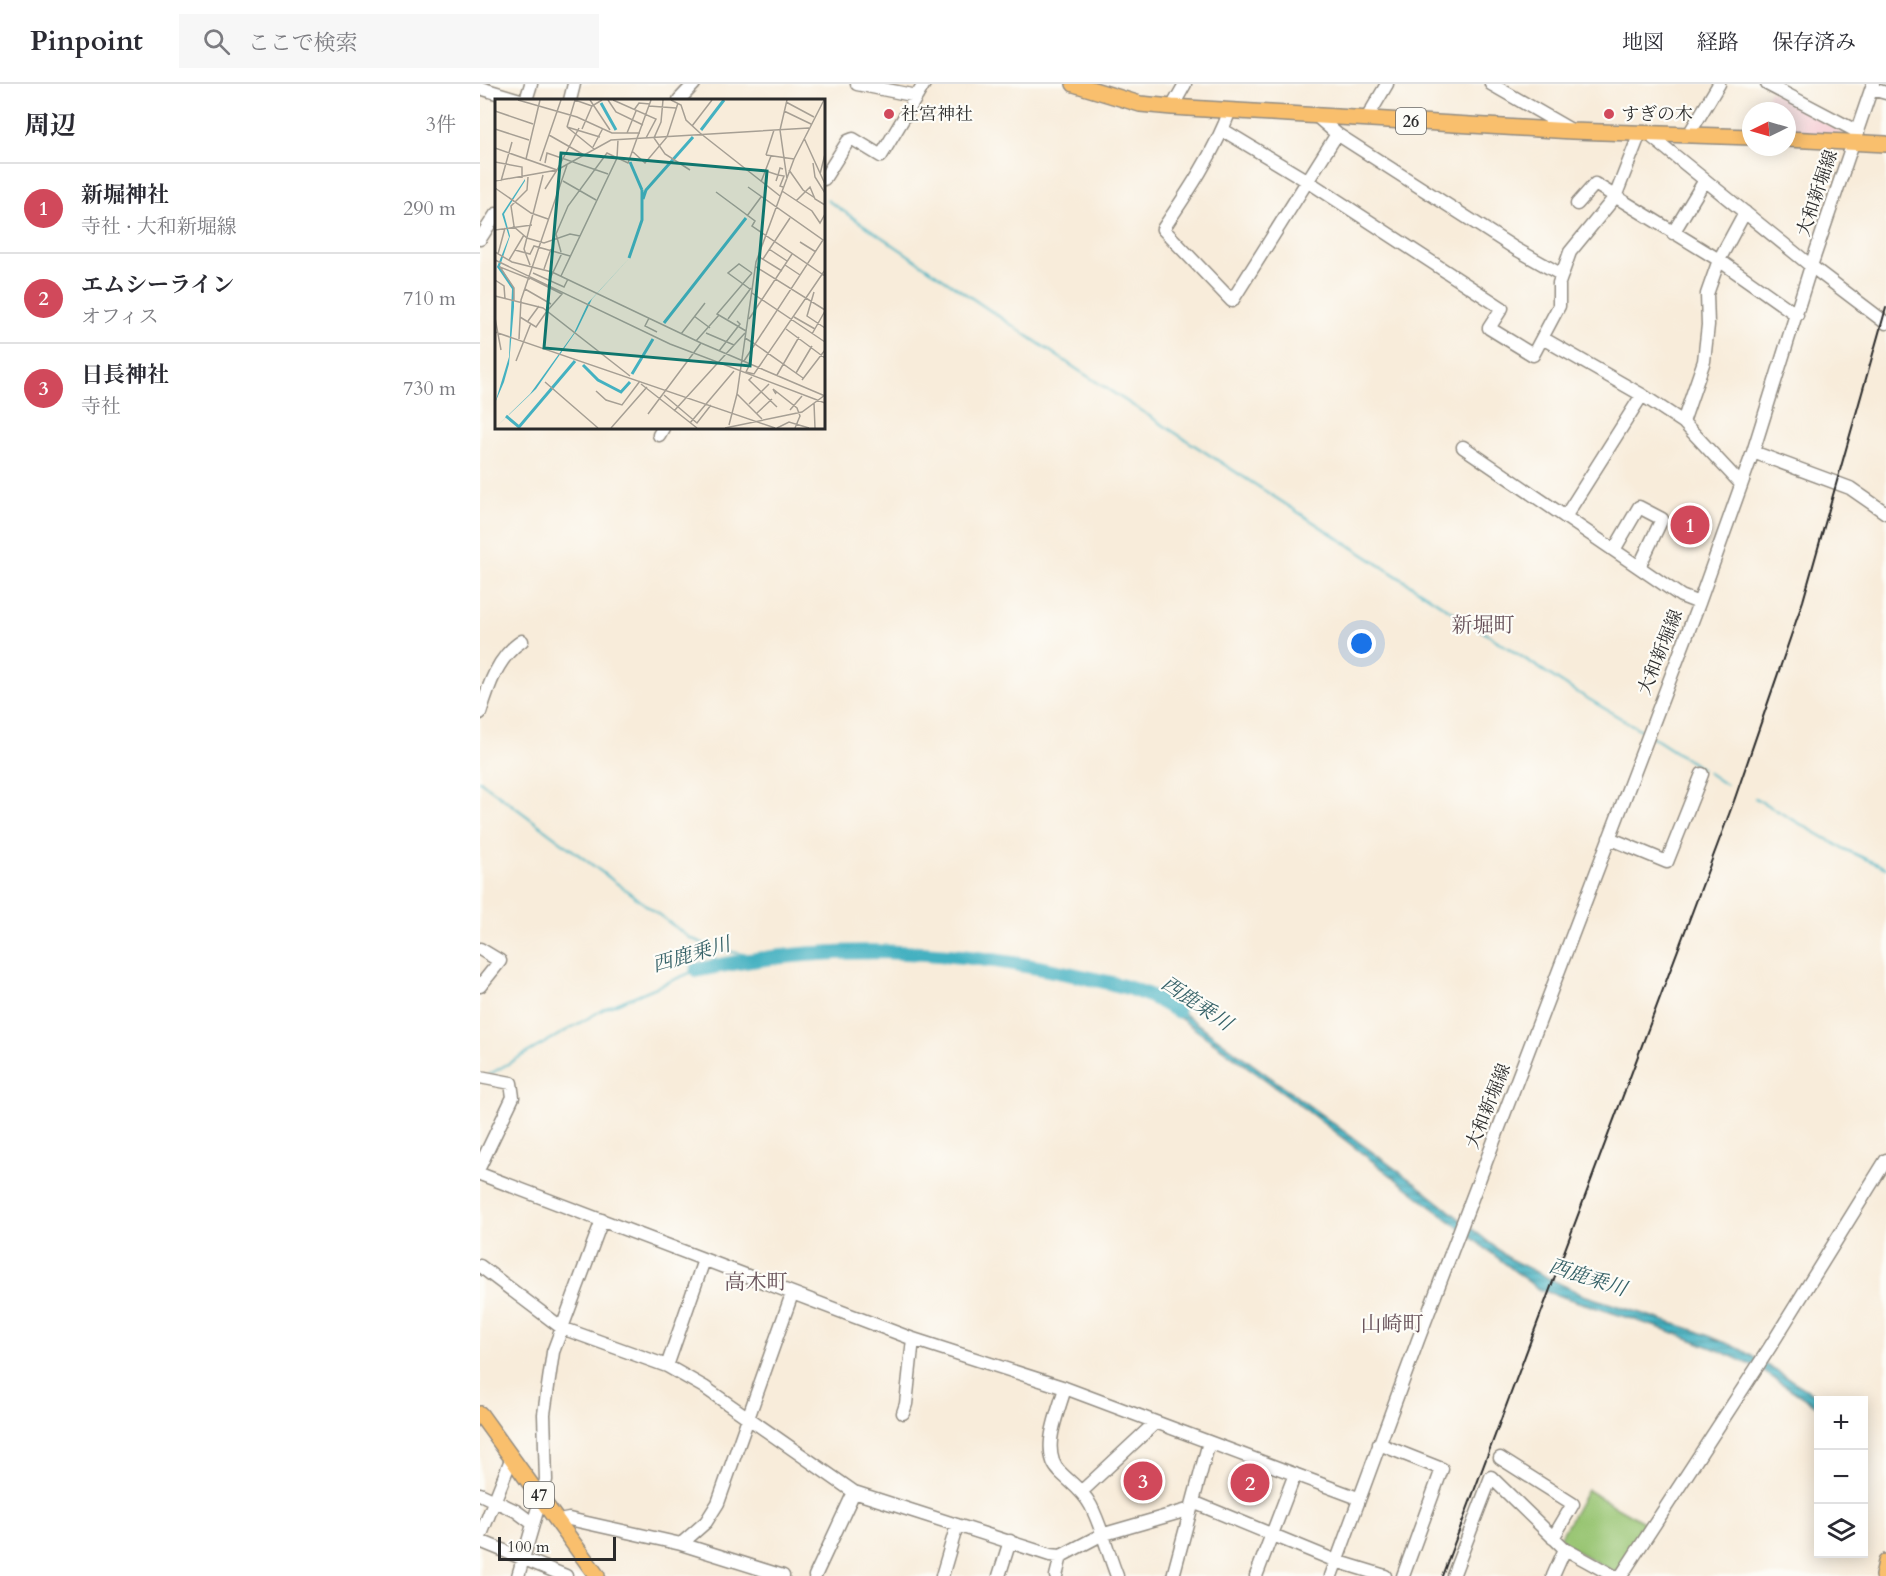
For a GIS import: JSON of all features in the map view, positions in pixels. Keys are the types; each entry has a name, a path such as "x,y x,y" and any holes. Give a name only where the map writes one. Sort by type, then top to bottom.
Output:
{"main road":[{"name":"26","path":"1074,84 1099,87 1140,104 1172,107 1572,131 1742,137"},
{"path":"1796,139 1856,137 1886,144"},
{"name":"47","path":"480,1414 597,1576"},
{"path":"1882,1576 1886,1562"}],"street":[{"path":"526,99 531,84"},
{"path":"570,99 574,84"},
{"path":"680,99 694,84"},
{"path":"857,84 917,96"},
{"path":"825,177 848,141 853,139 881,156 924,84"},
{"path":"1172,107 1185,84"},
{"path":"1366,118 1387,84"},
{"path":"1491,84 1510,89 1572,131"},
{"path":"1689,134 1719,84"},
{"path":"1767,84 1856,137"},
{"path":"1872,86 1886,93"},
{"name":"大和新堀線","path":"1331,1576 1358,1498 1482,1169 1547,1006 1699,603 1753,452 1811,266 1872,86"},
{"path":"482,87 517,99"},
{"path":"1230,110 1223,130 1188,193 1163,230 1232,301 1309,182 1337,134"},
{"path":"1314,114 1337,134 1515,249 1562,275"},
{"path":"1223,130 1309,182 1503,308 1489,328 1533,355 1544,339 1559,306 1559,283 1570,252 1615,197 1643,133 1886,323"},
{"path":"1673,233 1705,180"},
{"path":"1576,204 1595,184 1719,261 1797,315"},
{"path":"1683,422 1704,361 1708,334 1707,294 1719,261 1744,212"},
{"path":"480,239 495,216"},
{"path":"1544,339 1642,394 1683,422 1742,484"},
{"path":"1565,517 1642,394"},
{"path":"1463,447 1681,596 1699,603"},
{"path":"1753,452 1850,488 1886,513"},
{"path":"1614,550 1639,507 1662,519 1639,567"},
{"path":"480,713 502,660 512,647 522,641"},
{"path":"1609,838 1667,862 1702,774"},
{"path":"480,949 500,962 480,986"},
{"path":"480,1077 511,1083 513,1097 480,1166"},
{"path":"1453,1576 1491,1477 1565,1549 1621,1576 1770,1347 1886,1160"},
{"path":"480,1174 913,1339 1065,1388 1358,1498"},
{"path":"518,1576 539,1495 546,1480 546,1386 553,1352 602,1220"},
{"path":"667,1366 705,1260"},
{"path":"480,1266 562,1328 667,1366 747,1416 854,1491 1050,1555 1061,1556 1101,1535 1192,1506 1272,1532 1336,1561 1385,1576"},
{"path":"681,1544 706,1522 718,1503 792,1294"},
{"path":"903,1413 913,1339"},
{"path":"1065,1388 1051,1440 1052,1460 1057,1470 1081,1492 1091,1505 1117,1576"},
{"path":"1081,1492 1155,1423"},
{"path":"1173,1576 1209,1442"},
{"path":"1379,1444 1442,1469 1403,1576"},
{"path":"512,1457 480,1539 566,1576"},
{"path":"1500,1458 1573,1504 1553,1538"},
{"path":"1256,1576 1295,1474"},
{"path":"815,1576 854,1491"},
{"path":"480,1494 494,1499 532,1523"},
{"path":"559,1521 569,1519 681,1544 752,1572 783,1576"},
{"path":"942,1576 957,1525"},
{"path":"999,1576 1010,1541"},
{"path":"1552,1576 1565,1549"},
{"path":"1056,1576 1061,1556"}],"shaded area":[{"path":"1770,91 1789,102 1764,102"},
{"path":"1796,106 1846,135 1796,132"}],"green space":[{"path":"1587,1490 1647,1524 1616,1573 1569,1547 1560,1538"}],"water":[{"path":"1161,997 1416,1184 1510,1259 1583,1295 1697,1331 1740,1349 1817,1396 1814,1396 1814,1404 1761,1370 1720,1351 1669,1331 1538,1289 1288,1096 1160,1004"}],"waterway":[{"path":"827,200 1078,370 1570,688 1644,732"},
{"path":"1651,736 1702,769"},
{"path":"1707,772 1726,785"},
{"path":"480,781 690,938 717,949 758,957"},
{"path":"1755,798 1844,849 1886,868"},
{"name":"西鹿乗川","path":"697,970 792,955 839,952 933,954 1028,966 1102,981 1141,992 1177,1011"},
{"name":"西鹿乗川","path":"490,1074 604,1009 697,970"}],"railway":[{"path":"1442,1576 1734,801 1803,601 1886,308"}],"place":[{"name":"社宮神社","path":"889,114"},
{"name":"すぎの木","path":"1609,114"},
{"name":"新堀神社","path":"1690,525"},
{"name":"日長神社","path":"1143,1481"},
{"name":"エムシーライン","path":"1250,1483"}],"district":[{"name":"新堀町","path":"1483,625"},
{"name":"高木町","path":"756,1282"},
{"name":"山崎町","path":"1392,1324"}]}
